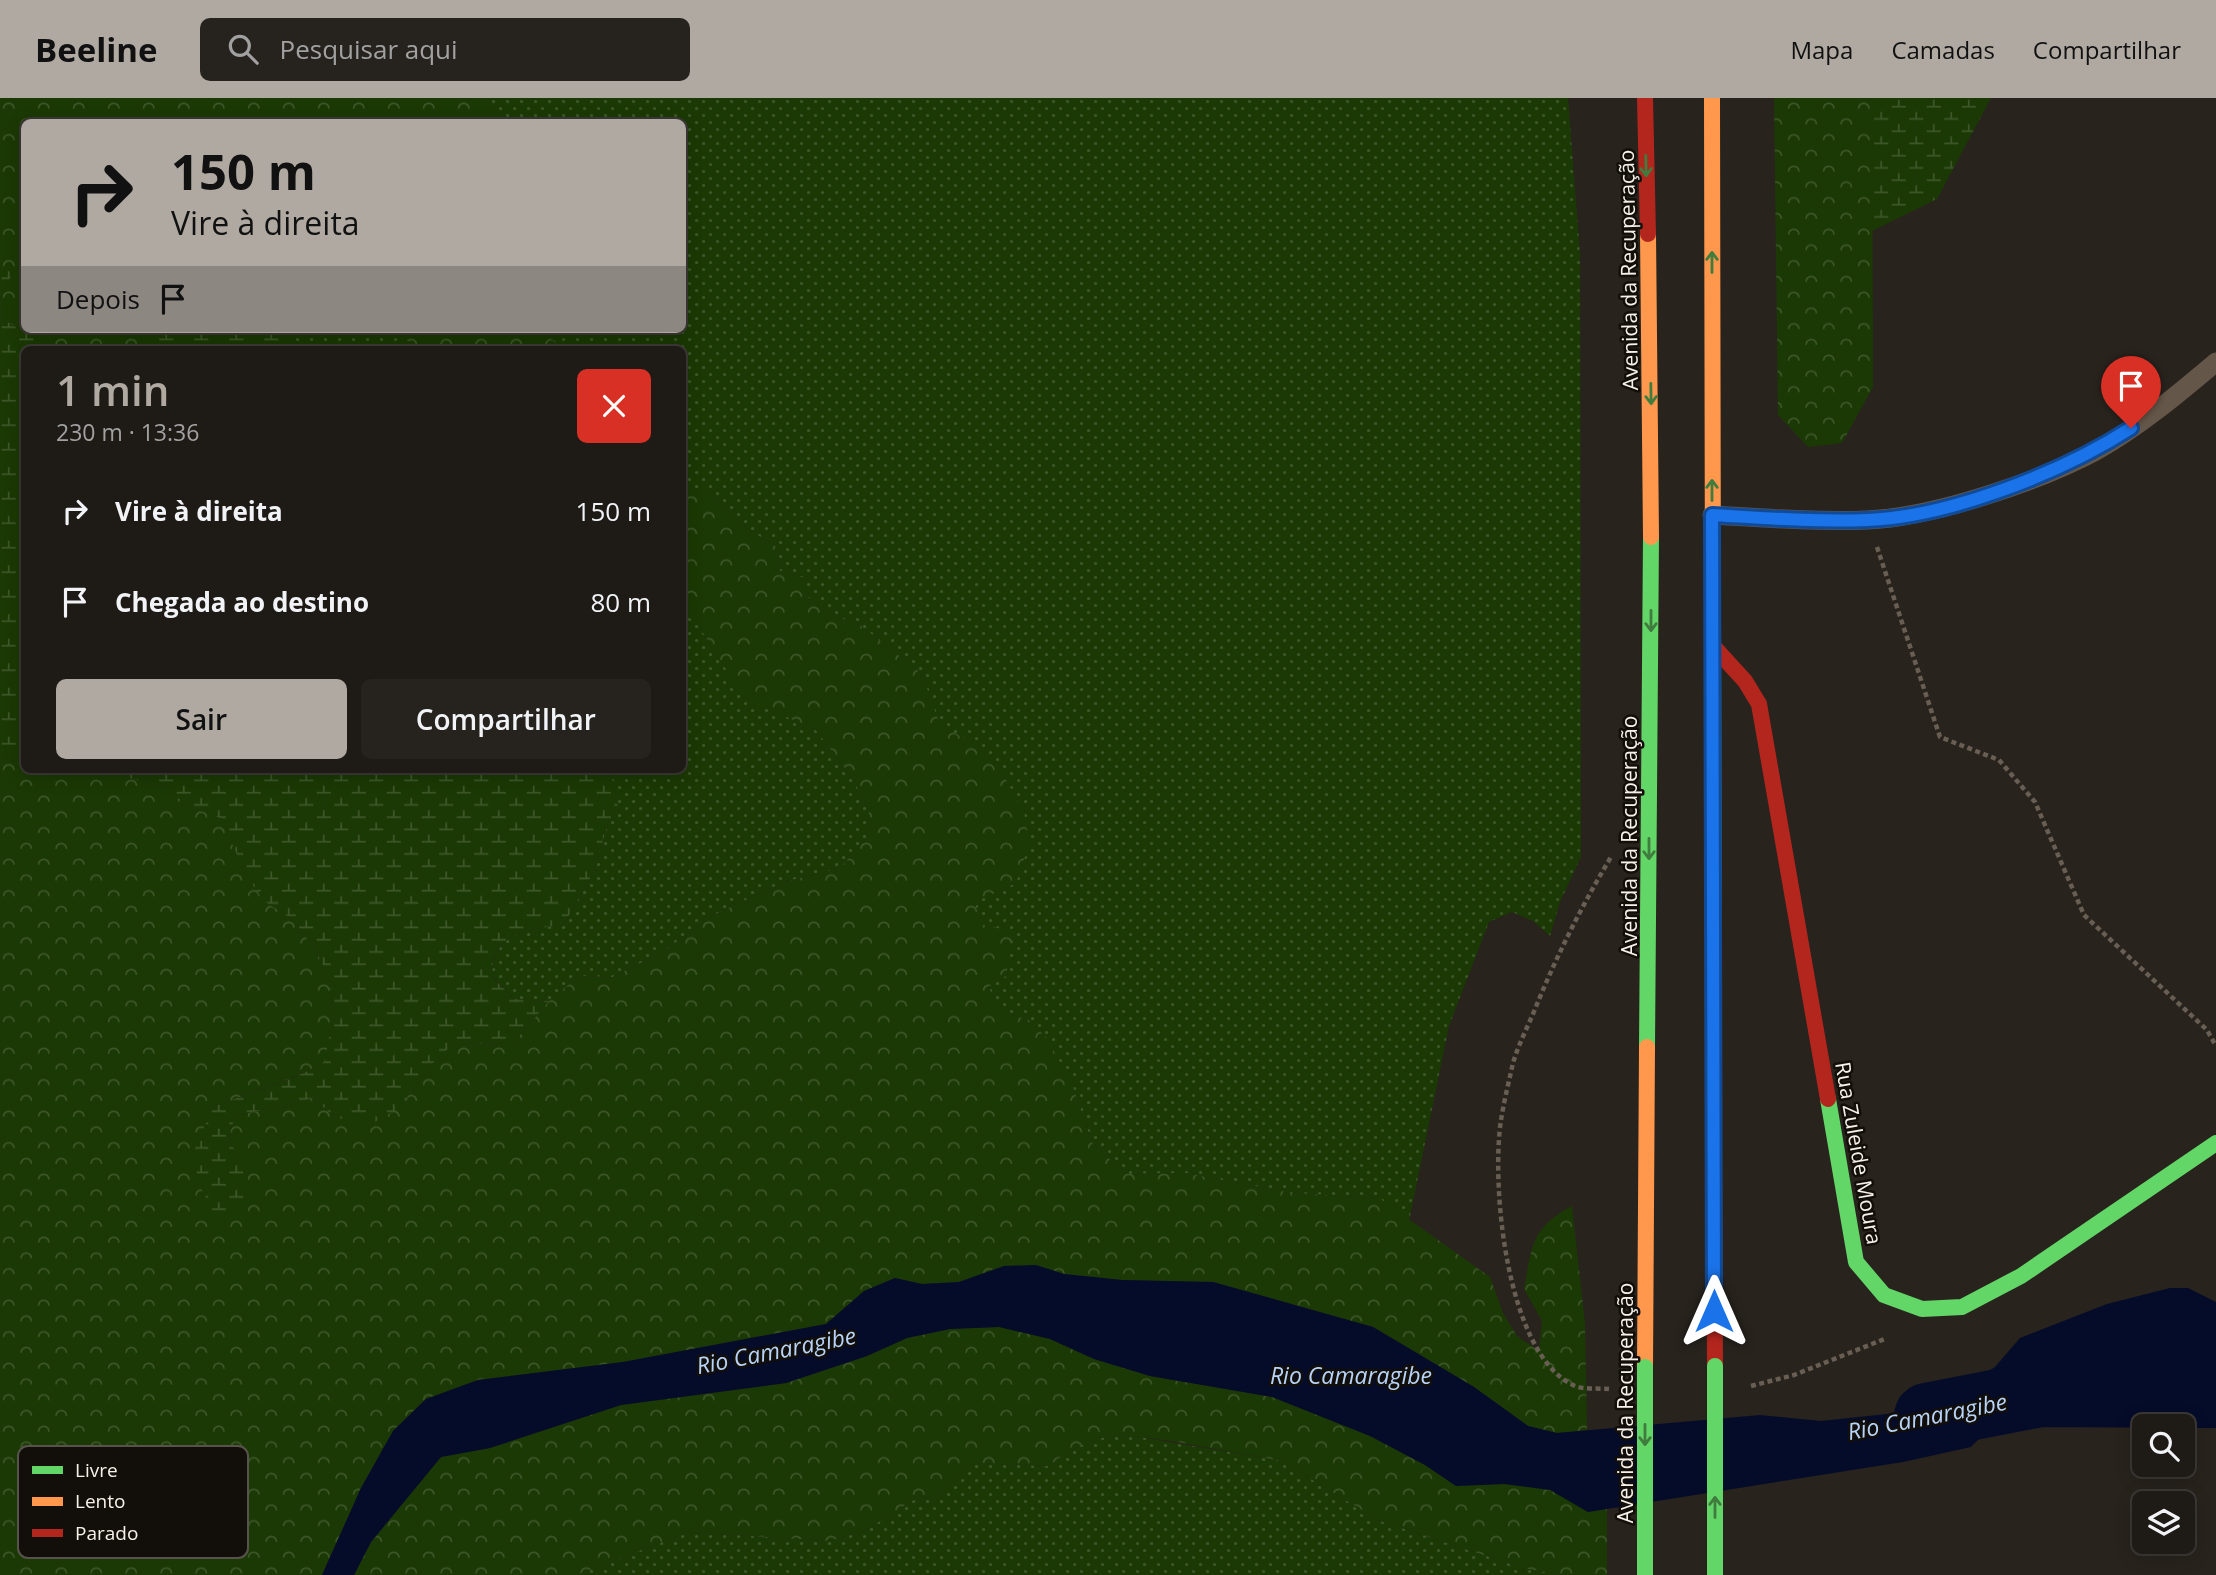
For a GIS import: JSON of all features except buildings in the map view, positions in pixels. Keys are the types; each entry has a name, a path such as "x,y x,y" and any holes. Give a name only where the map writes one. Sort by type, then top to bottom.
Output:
{"main road":[{"name":"Avenida da Recuperação","path":"1645,98 1652,456 1645,1575"},
{"path":"1712,98 1716,1575"},
{"name":"Rua Zuleide Moura","path":"1713,646 1745,681 1759,704 1856,1262 1884,1296 1922,1309 1962,1307 2021,1276 2163,1182 2216,1143"}],"lane":[{"path":"1712,515 1869,520 1952,504 2015,485 2095,451 2166,405 2216,362"}],"path":[{"path":"1869,520 1940,737 1998,760 2035,802 2084,915 2207,1030 2216,1046"}],"green space":[{"path":"0,98 483,98 491,112 505,119 21,119 21,330 0,318 2,292 15,269 0,268"},
{"path":"483,98 1568,98 1580,254 1581,857 1560,902 1550,936 1533,921 1512,912 1489,922 1449,1026 1409,1221 1379,1198 1292,1193 1185,1173 1126,1174 1092,1143 1073,1087 1029,1020 1000,1012 988,986 975,901 1016,883 973,743 939,725 922,674 860,625 829,614 804,594 804,578 780,571 778,548 748,529 708,493 686,484 686,346 556,346 555,341 539,333 686,333 686,119 505,119 491,112"},
{"path":"1774,98 1872,98 1873,387 1842,443 1808,447 1778,415"},
{"path":"1872,98 1991,98 1937,199 1872,231"},
{"path":"0,268 16,268 2,292 0,318"},
{"path":"0,318 21,330 21,333 27,333 50,346 21,346 21,762 0,759"},
{"path":"27,333 156,333 133,346 50,346"},
{"path":"156,333 279,333 300,346 133,346"},
{"path":"279,333 397,333 414,346 300,346"},
{"path":"397,333 539,333 555,341 556,346 414,346"},
{"path":"686,484 708,493 748,529 778,548 780,571 804,578 804,594 829,614 860,625 922,674 940,725 973,743 1006,780 1024,811 1029,845 1016,883 975,902 980,924 1014,932 1006,976 988,987 1001,1012 1029,1020 1047,1038 1073,1087 1092,1143 1126,1174 1185,1173 1292,1193 1379,1198 1490,1277 1503,1313 1517,1336 1539,1351 1542,1321 1524,1289 1529,1261 1536,1240 1548,1222 1572,1206 1585,1323 1587,1430 1557,1433 1528,1426 1474,1387 1373,1327 1213,1282 1122,1280 1064,1274 1036,1265 1004,1266 959,1282 922,1284 895,1278 865,1291 826,1324 623,1362 478,1380 426,1399 393,1431 361,1488 322,1575 0,1575 0,759 21,762 21,773 121,773 129,778 163,787 191,807 224,819 235,849 259,894 291,919 306,937 325,970 330,986 332,1021 325,1062 213,1107 199,1184 217,1216 243,1162 228,1140 235,1116 314,1098 335,1118 398,1109 433,1063 453,1044 513,1043 549,1001 579,976 613,977 661,953 714,915 784,882 840,868 866,839 869,811 853,779 816,730 744,698 686,606"},
{"path":"686,606 744,697 816,730 853,779 869,811 866,839 841,868 784,882 714,915 661,953 613,977 579,976 549,1001 514,999 492,976 498,950 514,936 564,924 592,875 607,827 618,808 615,784 607,773 686,773"},
{"path":"121,773 607,773 615,784 618,808 607,827 592,875 564,924 514,936 498,950 493,962 492,977 514,999 549,1001 513,1043 453,1044 433,1063 398,1109 375,1122 335,1118 314,1098 235,1116 228,1140 243,1162 245,1199 216,1217 199,1184 193,1153 213,1107 283,1082 324,1062 331,1021 330,986 325,969 306,936 288,916 259,895 235,850 223,819 191,807 163,787 129,778"},
{"path":"999,1327 1050,1339 1094,1359 1150,1376 1272,1397 1370,1436 1425,1465 1456,1486 1504,1484 1551,1490 1588,1512 1607,1509 1607,1575 1563,1575 1523,1568 1378,1520 1282,1461 1134,1436 1097,1438 1067,1452 1049,1466 974,1463 935,1496 915,1499 869,1528 831,1541 688,1532 577,1575 354,1575 371,1542 441,1457 490,1448 621,1405 786,1383 867,1356 907,1338 950,1329"},
{"path":"1134,1436 1282,1461 1378,1520 1523,1568 1563,1575 577,1575 688,1532 831,1541 869,1528 915,1499 935,1496 974,1463 1049,1466 1067,1452 1097,1438"}],"water":[{"name":"Rio Camaragibe","path":"1036,1265 1064,1274 1122,1280 1213,1282 1373,1327 1474,1387 1528,1426 1557,1433 1760,1415 1821,1421 1887,1414 1947,1397 1995,1367 2020,1338 2107,1304 2170,1288 2188,1288 2216,1302 2216,1379 2148,1373 2041,1375 1971,1447 1903,1462 1588,1512 1550,1490 1504,1484 1456,1486 1425,1465 1370,1436 1272,1397 1150,1376 1094,1359 1050,1339 999,1327 950,1329 907,1338 867,1356 786,1383 621,1405 490,1448 441,1457 371,1542 354,1575 322,1575 361,1488 393,1431 426,1399 478,1380 623,1362 826,1324 864,1291 895,1278 922,1284 959,1282 1004,1266"}],"waterway":[{"name":"Rio Camaragibe","path":"1927,1416 2040,1394 2216,1395"}],"traffic: fast":[{"path":"1647,1047 1651,537"},
{"path":"1713,627 1714,1149"},
{"path":"1828,1099 1856,1262 1884,1295 1922,1309 1962,1307 2021,1276 2216,1143"},
{"path":"1715,1366 1715,1575"},
{"path":"1645,1367 1645,1575"}],"traffic: slow":[{"path":"1712,98 1713,627"},
{"path":"1648,234 1651,537"},
{"path":"1645,1367 1647,1047"}],"traffic: jam":[{"path":"1645,98 1648,234"},
{"path":"1713,646 1745,681 1759,704 1828,1099"},
{"path":"1714,1149 1715,1366"}],"route":[{"path":"1714,1311 1712,515 1869,520 1940,508 2015,485 2095,451 2131,428"}]}
